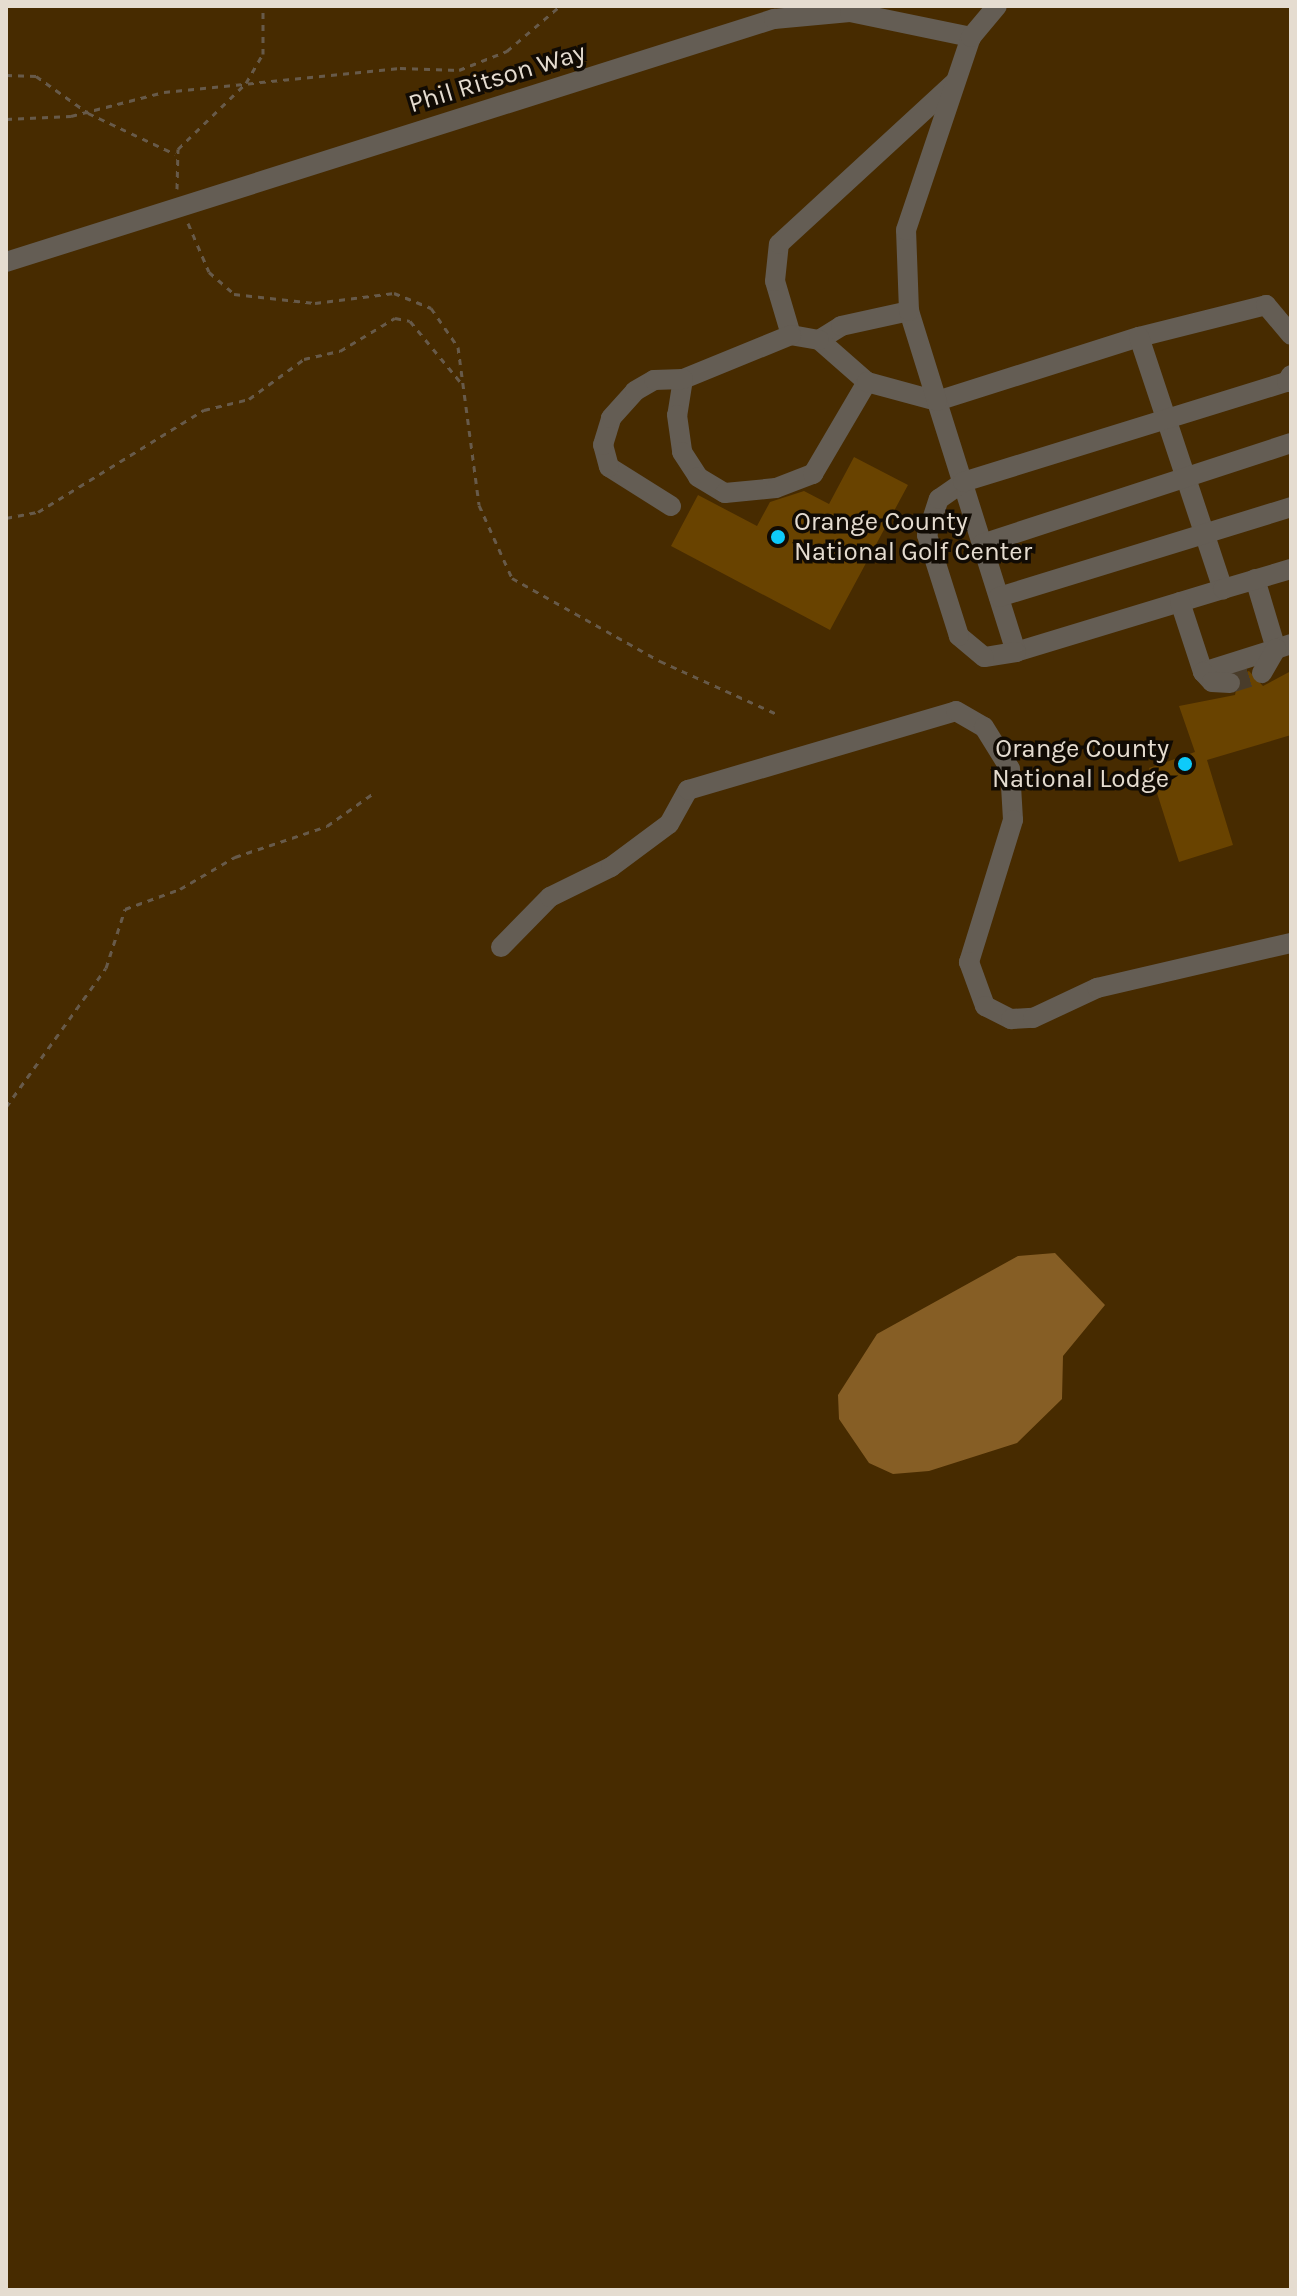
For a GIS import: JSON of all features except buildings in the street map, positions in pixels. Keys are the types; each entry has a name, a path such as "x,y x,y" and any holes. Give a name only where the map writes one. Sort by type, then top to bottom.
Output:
{"street":[{"path":"997,6 971,37 906,230 909,311 1016,652"},
{"name":"Phil Ritson Way","path":"6,262 181,204 774,19 850,12 971,37"},
{"path":"791,335 775,281 779,244 958,78"},
{"path":"671,506 609,467 603,445 611,418 628,397 654,380 683,379 791,335 819,340 867,382 937,401 1139,337 1266,305 1291,335"},
{"path":"819,340 841,326 909,311"},
{"path":"1139,337 1223,589"},
{"path":"1291,375 1287,382 963,482 939,499 925,523 953,624 973,653 1016,652 1291,569"},
{"path":"683,379 677,415 682,452 698,477 741,496 813,474 867,382"},
{"path":"982,544 1291,443"},
{"path":"999,597 1291,507"},
{"path":"1255,579 1283,646"},
{"path":"1180,602 1203,672 1212,682 1230,683"},
{"path":"1203,672 1283,646"},
{"path":"1262,673 1283,646"},
{"path":"501,947 550,897 611,867 669,824 688,790 956,711 984,727 1010,769 1013,820 969,962 985,1006 1011,1019 1033,1018 1097,988 1291,943"},
{"path":"1250,952 1291,926"}],"path":[{"path":"175,154 246,83 267,43 263,6"},
{"path":"6,119 88,113 152,93 246,83 468,68 507,51 560,6"},
{"path":"6,75 36,76 88,113 175,154"},
{"path":"175,154 181,204 200,256 224,289 292,303 384,293 413,297 453,334 479,505 512,578 660,661 779,715"},
{"path":"6,518 38,512 204,410 249,399 304,359 340,351 395,318 410,321 463,385"},
{"path":"6,1107 106,968 125,909 180,889 216,864 327,826 375,792"}],"shaded area":[{"path":"6,6 1291,6 1291,2290 6,2290"},
{"path":"1055,1253 1105,1305 1063,1356 1062,1399 1017,1443 929,1471 893,1474 869,1463 839,1419 838,1395 877,1334 1018,1256"}],"tunnel":[{"path":"1230,683 1262,673"}],"place":[{"name":"Orange County National Golf Center","path":"778,537"},
{"name":"Orange County National Lodge","path":"1185,764"}]}
